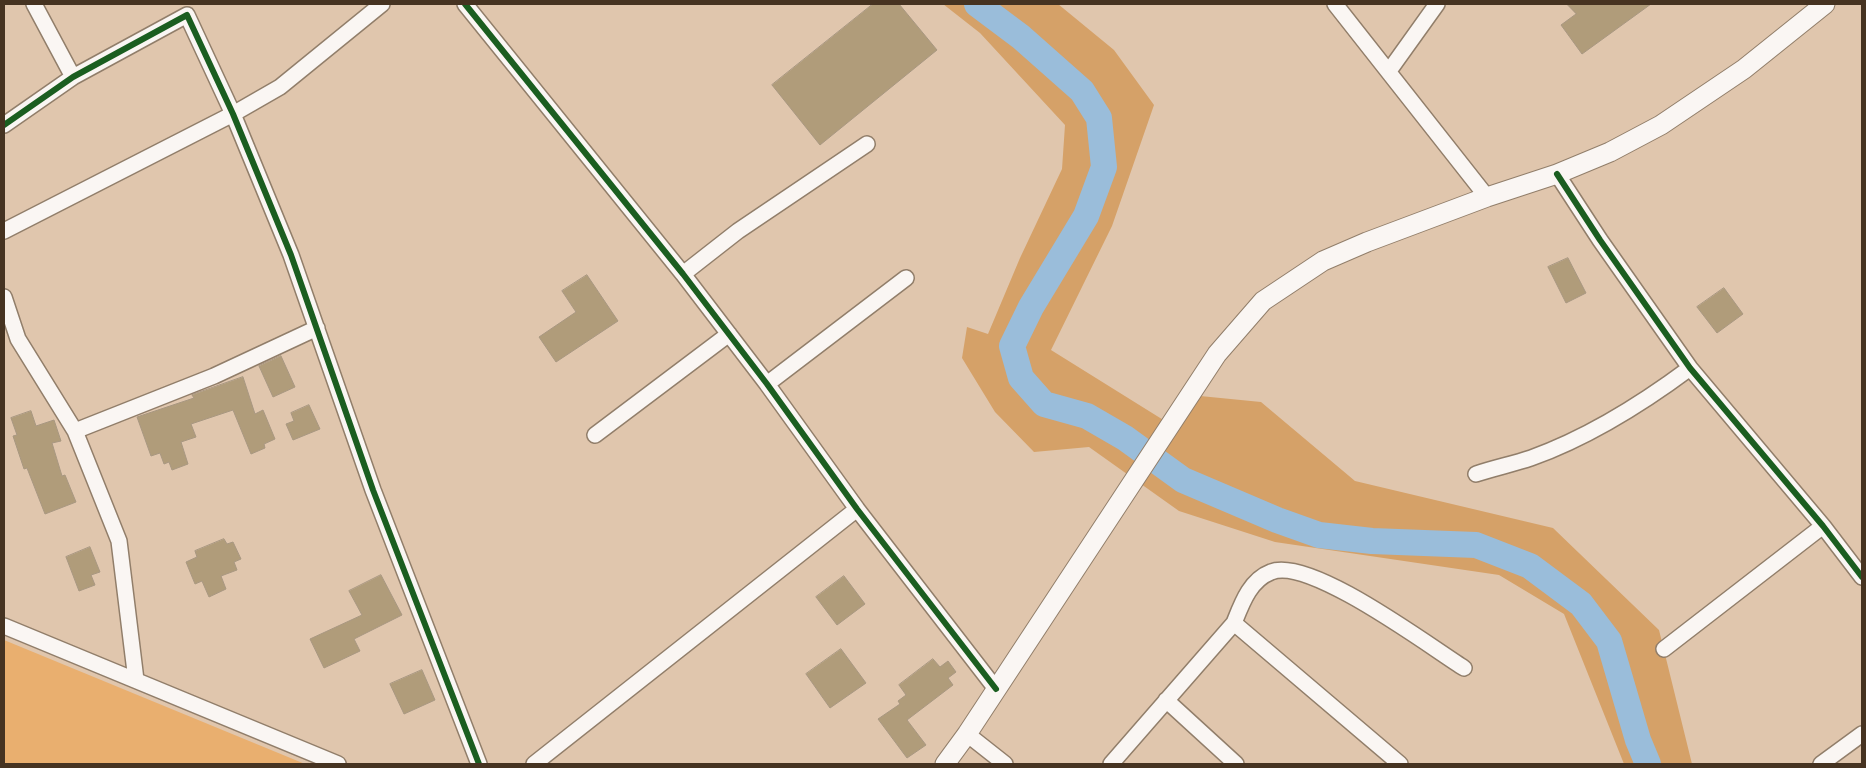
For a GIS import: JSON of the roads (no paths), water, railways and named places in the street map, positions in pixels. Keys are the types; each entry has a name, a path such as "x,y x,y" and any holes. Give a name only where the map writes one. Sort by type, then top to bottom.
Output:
{"main road":[{"path":"945,764 968,734 1217,354 1240,326 1271,296 1323,261 1487,197 1557,174 1610,152 1661,125 1744,69 1825,4"}],"street":[{"path":"34,4 73,77"},
{"path":"4,231 233,114 280,87 382,4"},
{"path":"465,4 683,274 767,384 857,509 996,689"},
{"path":"1335,4 1487,197"},
{"path":"1389,71 1438,4"},
{"path":"4,124 73,77 186,10 233,114 287,245 373,490 479,764"},
{"path":"683,274 738,231 867,144"},
{"path":"1557,174 1600,240 1690,368 1823,526 1862,578"},
{"path":"767,384 906,278"},
{"path":"4,297 18,339 75,431 119,541 136,680"},
{"path":"75,431 214,376 317,328"},
{"path":"595,435 728,334"},
{"path":"1476,474 1532,458 1595,428 1650,398 1690,368"},
{"path":"534,764 857,509"},
{"path":"1664,649 1823,526"},
{"path":"1111,764 1234,623 1246,595 1260,578 1272,571 1286,570 1339,589 1390,619 1464,668"},
{"path":"1234,623 1400,764"},
{"path":"4,626 338,764"},
{"path":"1166,700 1236,764"},
{"path":"968,734 1005,764"},
{"path":"1821,764 1862,734"}],"waterway":[{"path":"977,4 1021,37 1082,91 1099,118 1104,167 1086,216 1031,307 1012,346 1021,378 1044,404 1087,416 1125,438 1183,480 1277,520 1319,535 1372,541 1476,545 1530,566 1581,604 1609,641 1638,740 1648,764"}]}
